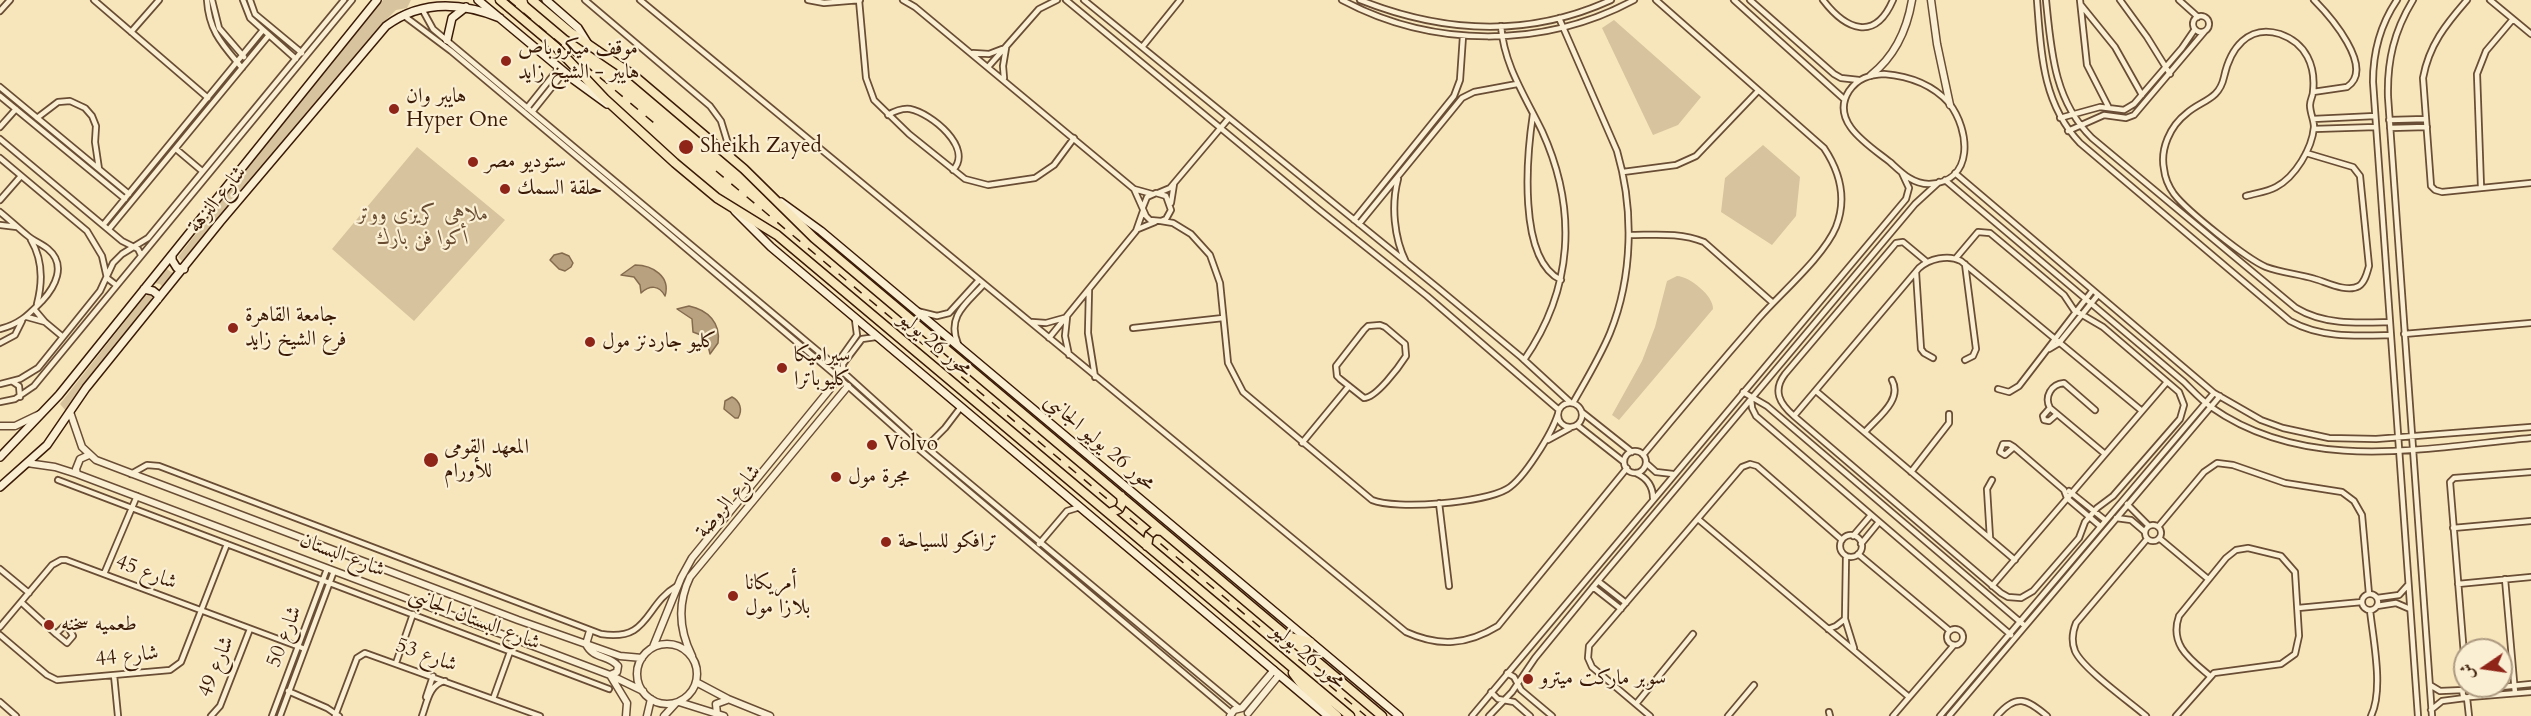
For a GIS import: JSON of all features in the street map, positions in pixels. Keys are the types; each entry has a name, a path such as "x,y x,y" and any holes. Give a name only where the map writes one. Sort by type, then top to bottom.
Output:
{"highway":[{"name":"محور 26 يوليو","path":"500,0 564,55 615,109 689,175 731,207 777,235 1350,716"},
{"name":"محور 26 يوليو","path":"532,0 588,44 633,75 733,160 814,238 1382,716"},
{"path":"1109,513 1119,510 1122,503 1121,496"},
{"path":"1147,546 1149,535 1155,530 1163,531"},
{"path":"1287,636 1310,642"},
{"path":"1288,664 1302,685 1337,716"}],"main road":[{"path":"419,0 422,8"},
{"path":"478,0 562,70 615,109"},
{"path":"546,0 578,28 588,44"},
{"name":"شارع النزهة","path":"0,457 43,412 144,290 377,1"},
{"name":"شارع النزهة","path":"0,487 47,445 86,388 220,222 386,26 403,15 422,8 444,5 466,6 500,18"},
{"path":"447,40 452,18 466,6"},
{"name":"محور 26 يوليو الجانبى","path":"776,199 810,222 1399,716"},
{"path":"731,207 763,240 1328,716"},
{"path":"172,255 174,265 184,269"},
{"path":"144,290 153,291 158,295 158,299"}],"street":[{"path":"0,11 10,0"},
{"path":"94,0 208,98"},
{"path":"131,32 159,0"},
{"path":"207,0 208,17 213,31 242,68"},
{"path":"212,0 219,28 248,61"},
{"path":"243,0 250,18 301,63"},
{"path":"250,0 255,14 306,57"},
{"path":"0,384 13,382 38,368 100,291 106,274 117,258 148,238 344,0"},
{"path":"0,402 20,397 34,386 352,0"},
{"path":"585,0 715,111 723,126 733,160"},
{"path":"640,0 1398,626 1421,639 1437,643 1469,641 1498,626 1626,468"},
{"path":"808,0 824,3 859,0 868,86 874,100 888,115 965,179 980,184 1010,183 1035,178 1054,165 1074,138"},
{"path":"903,0 915,7 1005,80 1134,189 1146,216 1178,226 1191,234 1210,255 1220,283 1228,363 1242,392 1371,500 1391,506 1475,498 1506,489 1513,484 1546,441 1563,405 1571,403 1602,351 1618,311 1629,235 1623,172 1602,113 1559,18"},
{"path":"1040,9 1042,0"},
{"path":"988,67 1040,9 1057,0"},
{"path":"1066,0 1438,305 1559,412 1561,422 1575,426 1624,462 1626,468 1648,482 1653,490 1653,499"},
{"path":"1084,0 1446,295 1524,360 1571,403 1580,406 1581,420 1575,426 1546,441"},
{"path":"1143,46 1180,0"},
{"path":"1342,0 1368,13 1410,28 1463,36 1502,36 1562,27 1608,12 1634,0"},
{"path":"1360,0 1398,15 1438,24 1501,26 1559,18 1611,0"},
{"path":"1643,455 1829,239 1840,213 1841,195 1837,172 1824,148 1656,0"},
{"path":"1734,0 1844,99"},
{"path":"1750,0 1833,74 1841,78 1859,80 1883,66 1900,40 1912,0"},
{"path":"1823,0 1835,15 1848,25 1858,27 1878,23 1885,16 1892,0"},
{"path":"1859,80 1844,99 1843,110 1847,123 1857,135 1902,173 1917,182 1939,182 1955,173 1964,160 1966,152 1961,130 1950,105 1937,44 1932,0"},
{"path":"2037,0 2043,66 2049,90 2068,131 2103,164 2290,321 2311,330 2339,335 2390,335"},
{"path":"2046,0 2050,44 2057,78 2079,124 2112,156 2296,308 2326,320 2347,323 2388,322"},
{"path":"2120,0 2170,74"},
{"path":"2068,131 2079,124 2104,115 2130,117 2170,74 2209,27 2204,17 2198,17 2179,0"},
{"path":"2313,92 2347,87 2355,78 2356,70 2345,38 2330,16 2314,0"},
{"path":"2397,0 2382,29 2376,47 2373,69 2388,322 2418,716"},
{"path":"2414,0 2400,23 2391,51 2388,97 2432,716"},
{"path":"2467,0 2438,35 2428,56 2423,78 2430,180 2433,188 2442,192 2531,183"},
{"path":"2490,0 2531,34"},
{"path":"2080,2 2121,56 2145,103"},
{"path":"2080,2 2087,65 2113,116"},
{"path":"422,8 430,26 526,114 832,363 840,386 846,388 1164,655 1230,715 1276,673"},
{"path":"403,15 530,109 764,315 839,378 850,378 974,487 1248,715 1276,673"},
{"path":"2060,118 2095,108 2108,107 2124,110 2134,104 2190,39 2195,29 2194,22 2198,17"},
{"path":"2481,188 2477,74 2486,51 2513,19"},
{"path":"1501,26 1509,65 1552,156 1562,196 1566,237 1561,280 1549,319 1518,374"},
{"path":"2195,29 2205,31"},
{"path":"104,225 263,30"},
{"path":"2246,196 2282,183 2306,153 2314,129 2310,106 2313,92 2310,58 2297,43 2273,33 2249,37 2236,46 2216,95 2188,112 2171,132 2163,160 2169,187 2180,201 2252,260 2267,267 2330,284 2348,288 2357,287 2364,280 2369,266 2360,176 2353,167 2306,153"},
{"path":"109,229 269,35"},
{"path":"1354,220 1454,96 1461,75 1463,36"},
{"path":"970,52 989,54 1007,46"},
{"path":"1005,80 1003,59 1007,46"},
{"path":"526,114 562,70"},
{"path":"1871,75 1884,74 1908,78 1931,88 1950,105"},
{"path":"1359,224 1462,98 1474,92 1517,84"},
{"path":"0,87 129,194"},
{"path":"1623,172 1676,165 1696,156 1758,91"},
{"path":"0,96 125,199"},
{"path":"2374,97 2388,97"},
{"path":"37,118 58,102 75,102 85,108 92,116 96,126 95,142 99,169"},
{"path":"0,127 16,109"},
{"path":"888,115 907,109 921,113 938,124 952,138 958,151 959,158 953,170"},
{"path":"1533,114 1526,176 1530,216 1535,240 1547,271 1561,280"},
{"path":"2313,119 2375,116"},
{"path":"1049,339 1136,231 1144,201 1154,193 1170,188 1229,118"},
{"path":"2334,118 2336,128"},
{"path":"2389,120 2426,118"},
{"path":"2314,129 2376,127"},
{"path":"2390,129 2427,127"},
{"path":"0,139 139,251 141,255"},
{"path":"176,149 202,171"},
{"path":"0,158 87,231 102,256 109,282 116,285"},
{"path":"1282,178 1291,169"},
{"path":"1472,716 1906,199 1909,188 1902,173"},
{"path":"1955,173 2097,296 2214,393 2261,420 2306,434 2353,440 2531,427"},
{"path":"1398,175 1394,196 1395,220 1399,243 1407,264"},
{"path":"0,200 21,176"},
{"path":"1945,180 2205,403 2255,431 2302,446 2351,452 2531,438"},
{"path":"1136,231 1169,215 1174,182"},
{"path":"1489,716 1593,587 1915,204 1939,182"},
{"path":"1134,189 1166,196 1178,226"},
{"path":"0,212 30,238 47,248 54,257 57,267 56,283 53,289 25,319 19,330 11,338 0,343"},
{"path":"0,225 17,226"},
{"path":"1927,262 1903,242 1893,245 1780,380 1778,387 1780,402 1992,586 2008,597 2014,598 2027,595 2079,538 2085,522 2113,496 2183,413 2183,398 2103,327 2076,311 2064,295 1986,231 1975,235 1956,258"},
{"path":"1629,235 1673,234 1704,242 1773,303"},
{"path":"30,238 39,260 41,282 36,308 45,322 63,337"},
{"path":"39,260 54,257"},
{"path":"1794,416 1916,272 1927,262 1956,258 2142,411"},
{"path":"1965,264 1976,349 1973,356 1965,360"},
{"path":"1916,272 1921,349 1933,357"},
{"path":"917,311 937,316 949,313 979,280"},
{"path":"41,282 56,283"},
{"path":"959,346 953,329 955,318 984,284"},
{"path":"971,288 976,292"},
{"path":"1089,289 1088,333 1095,377"},
{"path":"2049,349 2054,338 2092,291"},
{"path":"1438,305 1446,295"},
{"path":"1998,389 2009,392 2014,390 2049,349 2059,342 2097,296"},
{"path":"764,315 768,309"},
{"path":"949,313 950,317 955,318"},
{"path":"1030,322 1046,323 1067,316"},
{"path":"1067,316 1065,336 1069,355"},
{"path":"832,363 840,359 857,335 855,317"},
{"path":"2071,317 2076,322"},
{"path":"1133,328 1223,318"},
{"path":"0,329 25,319 45,322"},
{"path":"2404,334 2531,323"},
{"path":"1368,326 1385,327 1405,344 1406,356 1403,361 1372,396 1364,398 1349,386 1337,375 1336,366 1368,326"},
{"path":"8,327 11,338"},
{"path":"839,378 843,364 861,339 867,336 879,337"},
{"path":"1512,369 1524,360"},
{"name":"شارع الروضة","path":"653,647 677,586 699,548 839,378"},
{"path":"846,388 850,378"},
{"path":"1865,432 1893,400 1896,392 1892,380"},
{"path":"13,382 19,386 20,397"},
{"path":"1992,586 2167,382"},
{"path":"2095,410 2064,383 2056,385 2048,393 2047,401 2050,408 2105,453"},
{"path":"1302,443 1349,386"},
{"name":"شارع الروضة","path":"692,656 683,635 681,614 684,592 690,577 846,388"},
{"path":"1816,391 2015,560"},
{"path":"1743,392 1751,399 1767,406 2025,626"},
{"path":"1940,716 2214,393"},
{"path":"1949,716 2220,396"},
{"path":"1751,399 1756,416 2015,638"},
{"path":"921,451 946,427 961,406"},
{"path":"2050,408 2043,416 2043,420 2049,421 2057,414"},
{"path":"0,426 15,426 43,412"},
{"path":"70,412 77,437 89,455 80,459 76,469 77,474"},
{"path":"1582,413 1632,452 1643,455"},
{"path":"1911,471 1949,423 1949,414"},
{"path":"2014,447 2064,490 2072,492 2105,520"},
{"path":"1624,462 1627,455 1632,452"},
{"name":"شارع البستان","path":"89,455 131,474 586,645 620,656 642,658"},
{"path":"1643,455 1646,463 1656,472 1673,474"},
{"path":"1636,473 1642,470 1646,463"},
{"path":"2158,527 2204,472 2217,463 2233,465 2285,483 2342,492 2354,501 2362,515 2369,594"},
{"name":"شارع البستان","path":"27,464 55,467 137,496 515,638 610,675 642,691"},
{"path":"1650,716 1594,669 1588,658 1589,646 1742,467 1752,464 1842,540"},
{"path":"131,474 147,465 159,466 590,631 612,636 633,632 646,622 665,596 677,586"},
{"path":"2463,638 2450,484 2452,479 2531,472"},
{"path":"1839,488 1848,477"},
{"name":"شارع البستان الجانبى","path":"58,480 609,689"},
{"path":"1990,538 1987,489 1992,480"},
{"path":"970,492 974,487"},
{"path":"2064,490 2067,498 2100,526"},
{"path":"104,574 137,496"},
{"path":"983,503 987,498"},
{"path":"2121,501 2149,526 2158,527"},
{"path":"1439,503 1449,586"},
{"path":"2083,511 2088,506"},
{"path":"1036,548 1067,511 1080,507"},
{"path":"2112,512 2112,516 2116,518 2131,520 2145,532 2147,539"},
{"path":"1855,651 1845,619 1845,556 1840,547 1842,540 1853,536 1871,515"},
{"path":"2131,520 2136,515"},
{"path":"1698,519 1909,697"},
{"path":"1866,520 1875,528"},
{"path":"2453,528 2531,520"},
{"path":"1858,554 1861,543 1880,522"},
{"path":"2145,532 2149,526"},
{"path":"2147,539 2153,541 2158,538 2161,532 2158,527"},
{"path":"1853,536 1861,543"},
{"path":"2158,538 2208,579"},
{"path":"1912,550 1921,539"},
{"path":"2146,716 2083,662 2074,650 2072,637 2076,623 2147,539"},
{"name":"شارع 44","path":"0,635 47,675 57,680 170,670 181,662 227,544"},
{"path":"2176,716 2210,676 2219,671 2281,664 2291,658 2299,644 2295,572 2281,556 2242,549 2230,554 2179,616 2175,634 2182,651 2210,676"},
{"path":"1044,555 1049,550"},
{"path":"1845,556 1851,557 1858,554"},
{"path":"1858,554 1950,632"},
{"name":"شارع 45","path":"0,627 52,565 61,560 305,649"},
{"path":"0,569 29,593"},
{"name":"شارع 50","path":"272,716 323,581 331,570"},
{"name":"شارع 50","path":"280,716 330,583 331,570"},
{"path":"2458,584 2531,577"},
{"path":"2505,579 2515,693 2531,692"},
{"path":"1598,581 1626,603"},
{"path":"2369,594 2377,598 2395,596 2403,592 2408,585"},
{"path":"1593,587 1621,609"},
{"path":"1098,600 1102,594"},
{"path":"2362,602 2364,596 2369,594"},
{"path":"2395,596 2396,603"},
{"path":"2377,598 2377,606"},
{"path":"1106,607 1110,601"},
{"path":"21,602 56,634"},
{"path":"2298,608 2362,602"},
{"path":"2362,602 2370,610"},
{"path":"2370,610 2377,606 2396,603 2410,609"},
{"path":"2370,610 2377,688 2375,708 2371,716"},
{"path":"396,663 413,614"},
{"path":"1828,628 1845,619"},
{"name":"شارع 49","path":"211,716 220,706 250,629"},
{"path":"1893,716 1954,645 1961,643 1963,636 1959,630 1950,632"},
{"path":"590,631 586,645 594,655 617,664 618,670 610,675 625,699 626,716"},
{"path":"1950,632 1947,638 1954,645"},
{"path":"1636,704 1694,634"},
{"path":"493,699 515,638"},
{"path":"664,716 677,702 690,694 696,682 696,666 692,656 684,649 663,644 653,647 642,658 638,677 642,691 651,699 666,704 677,702 721,715"},
{"path":"1164,655 1169,649"},
{"path":"2413,651 2427,649"},
{"name":"شارع 53","path":"336,715 357,658 361,654 369,654 538,716"},
{"path":"1507,673 1514,677 1521,690 1552,716"},
{"path":"114,675 118,716"},
{"path":"420,716 433,676"},
{"path":"420,716 432,688 439,682 446,681"},
{"path":"696,682 728,699 770,716"},
{"path":"2514,686 2531,684"},
{"path":"1728,716 1754,685"},
{"path":"2430,685 2436,690 2453,691"},
{"path":"283,689 327,708 336,715"},
{"path":"1491,692 1498,699 1514,702 1530,716"},
{"path":"2444,692 2445,700"},
{"path":"2431,710 2445,700 2468,698 2469,716"},
{"path":"650,716 651,699"},
{"path":"721,715 716,704 728,699"},
{"path":"1997,716 2009,704 2021,701 2032,704 2047,716"},
{"path":"0,702 16,716"}],"green space":[{"path":"383,0 411,0 407,8 396,10 380,26 240,196 182,261 178,257 293,109"},
{"path":"1614,20 1701,97 1678,125 1653,135 1602,28"},
{"path":"1763,145 1800,177 1796,216 1772,245 1721,212 1725,178"},
{"name":"ملاهى كريزى ووتر أكوا فن بارك","path":"417,147 505,220 414,321 332,249"},
{"path":"165,268 176,275 164,289 160,284 154,283"},
{"path":"1677,276 1688,279 1700,288 1709,298 1713,309 1619,420 1612,415 1642,361 1655,327 1667,281"},
{"path":"148,295 152,297 150,303 66,411 60,404"}],"shaded area":[{"path":"562,253 569,256 573,263 565,271 559,269 550,260 554,255"},
{"path":"635,265 648,267 659,273 665,283 665,296 654,287 641,293 640,285 634,277 621,275"},
{"path":"689,306 707,314 715,324 718,343 710,354 706,337 693,332 692,319 677,309"},
{"path":"732,397 740,406 738,418 724,409 725,401"}],"railway":[{"path":"508,0 654,123"},
{"path":"716,171 1366,716"}],"place":[{"name":"موقف ميكروباص هايبر - الشيخ زايد","path":"506,61"},
{"name":"هايبر وان Hyper One","path":"394,109"},
{"name":"Sheikh Zayed","path":"686,147"},
{"name":"ستوديو مصر","path":"473,162"},
{"name":"حلقة السمك","path":"505,189"},
{"name":"جامعة القاهرة فرع الشيخ زايد","path":"233,328"},
{"name":"كليو جاردنز مول","path":"590,342"},
{"name":"سيراميكا كليوباترا","path":"782,368"},
{"name":"Volvo","path":"872,445"},
{"name":"المعهد القومى للأورام","path":"431,460"},
{"name":"مجرة مول","path":"836,477"},
{"name":"ترافكو للسياحة","path":"886,542"},
{"name":"أمريكانا بلازا مول","path":"733,596"},
{"name":"طعميه سخنه","path":"49,625"},
{"name":"سوبر ماركت ميترو","path":"1528,679"}]}
